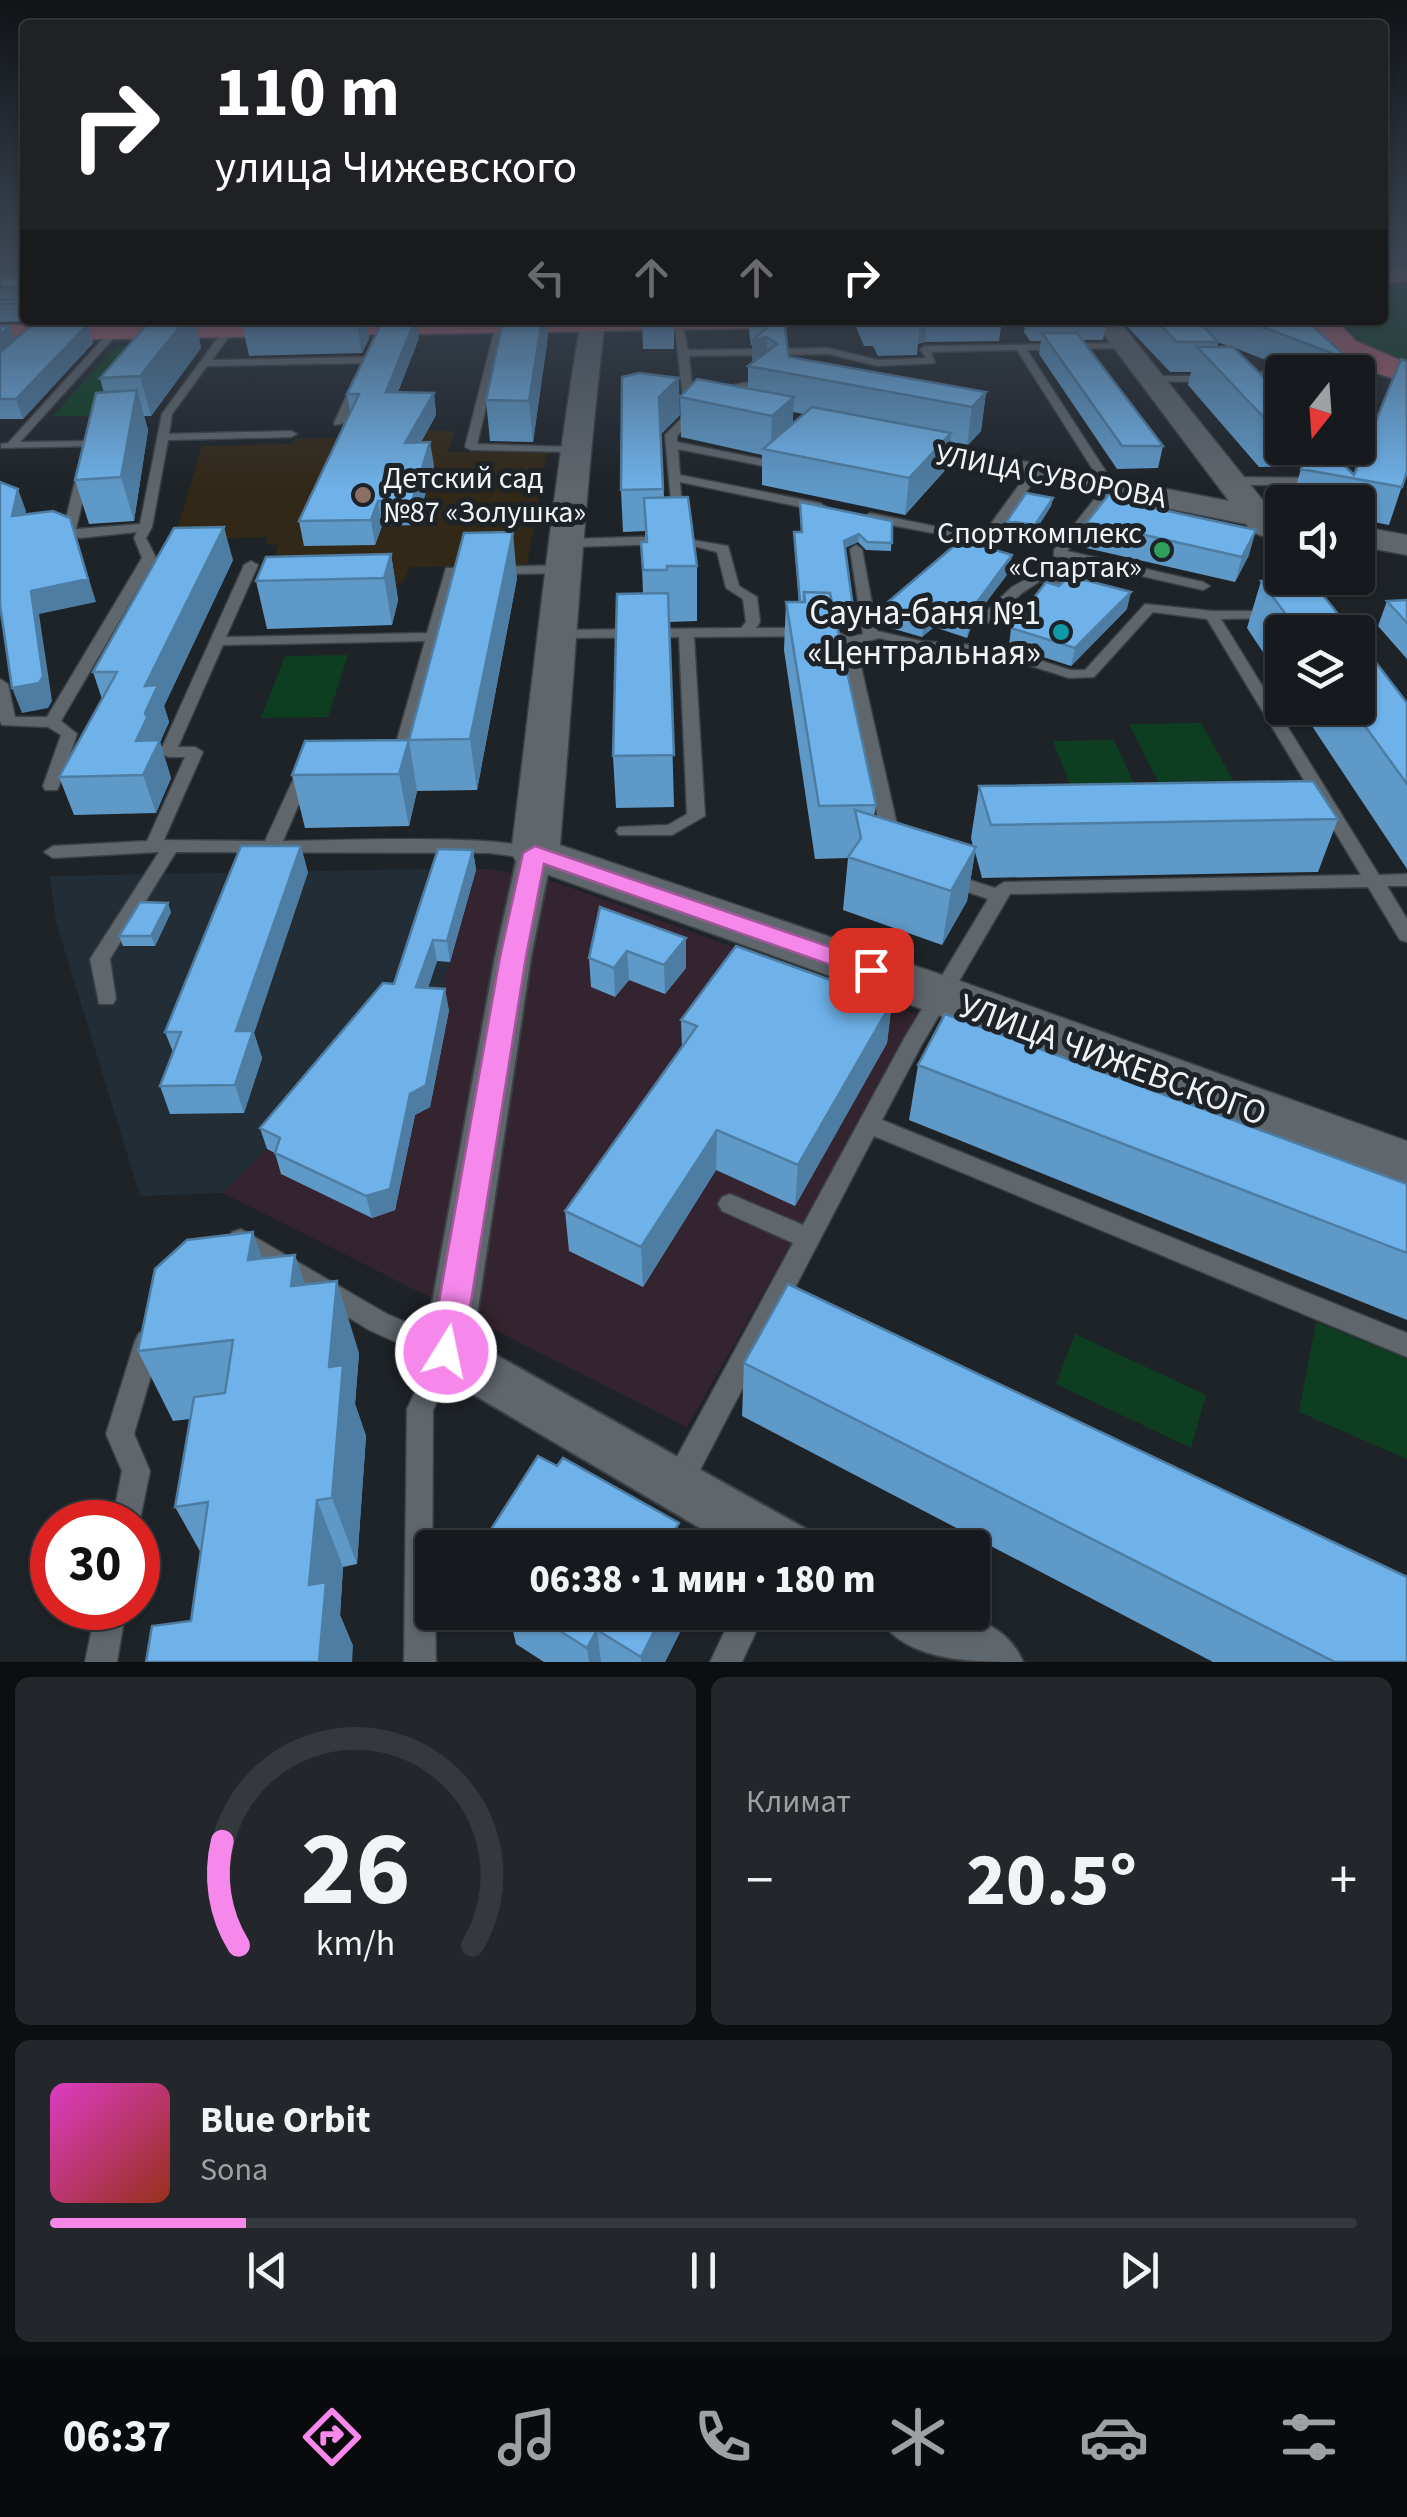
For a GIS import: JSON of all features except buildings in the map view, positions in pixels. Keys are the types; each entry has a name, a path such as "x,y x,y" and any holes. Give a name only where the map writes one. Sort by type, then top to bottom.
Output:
{"main road":[{"path":"363,336 383,336"},
{"path":"1335,336 1356,351 1407,372"}],"street":[{"path":"594,336 598,387 574,450 567,556 535,853 513,957 446,1352 755,1530"},
{"path":"1117,336 1232,482 1265,513"},
{"path":"650,397 744,407"},
{"name":"УЛИЦА СУВОРОВА","path":"850,436 1265,517"},
{"path":"1375,539 1407,545"},
{"name":"УЛИЦА ЧИЖЕВСКОГО","path":"535,853 940,995 1407,1168"},
{"path":"936,1630 994,1662"}],"lane":[{"path":"6,446 112,336"},
{"path":"52,722 149,558 140,538 146,527 163,429 225,336"},
{"path":"499,336 471,447 574,450"},
{"path":"685,336 684,353 693,402"},
{"path":"339,423 379,337"},
{"path":"684,353 828,351 878,363 932,361 926,349 1125,345"},
{"path":"1020,347 1110,487 1059,553 1203,586"},
{"path":"206,363 368,360"},
{"path":"1153,380 1235,378 1265,373"},
{"path":"679,540 672,434 693,402 767,380 744,407"},
{"path":"145,423 163,429 291,434"},
{"path":"6,446 92,438 69,531 80,534 146,527"},
{"path":"672,444 774,465 788,452"},
{"path":"1232,482 1334,482 1340,465"},
{"path":"858,515 984,541 1034,472"},
{"path":"674,477 840,511"},
{"path":"76,549 80,534"},
{"path":"378,770 397,769 451,571 679,540 723,549 734,588 750,597 753,622 746,632"},
{"path":"856,549 870,634"},
{"path":"106,999 100,959 162,846 196,752 168,752 251,565"},
{"path":"985,620 1017,590 1038,577 1096,590"},
{"path":"1132,601 1212,615 1294,613"},
{"path":"559,634 828,632 848,642 870,634 920,645 998,651 1069,674 1090,674 1150,606"},
{"path":"1212,615 1407,936"},
{"path":"625,831 672,830 696,816 686,631"},
{"path":"218,641 433,637"},
{"path":"848,642 896,862"},
{"path":"0,684 8,722 52,722 69,734 51,786"},
{"path":"271,847 302,771 321,770"},
{"path":"53,852 162,846 488,846 535,853"},
{"path":"930,873 998,896"},
{"path":"677,1485 869,1124 1004,888 1407,880"},
{"path":"869,1124 1407,1344"},
{"path":"730,1204 808,1240"},
{"path":"227,1252 240,1240 378,1322 446,1352 420,1409 421,1661"},
{"path":"130,1500 136,1471 120,1434 158,1311"},
{"path":"101,1662 107,1630"},
{"path":"726,1662 741,1630"}],"shaded area":[{"name":"Детский сад №87 «Золушка»","path":"344,430 455,431 448,452 547,453 527,565 410,567 403,583 273,585 272,561 279,545 265,544 268,537 174,540 202,446 292,444 295,439 340,438"},
{"path":"429,869 490,869 558,883 921,1016 687,1427 223,1193 267,1149 413,960 434,890 423,890"},
{"path":"429,869 423,889 434,890 414,960 450,962 435,1009 267,1149 223,1193 140,1196 56,922 50,876"}],"green space":[{"path":"1356,336 1407,336 1407,365 1369,347"},
{"path":"170,345 114,416 53,416 116,346"},
{"path":"348,655 328,717 261,718 285,656"},
{"path":"1201,723 1233,780 1158,782 1129,724"},
{"path":"1114,740 1141,799 1076,800 1053,741"},
{"path":"1316,1322 1407,1359 1407,1459 1299,1412"},
{"path":"1075,1334 1206,1395 1191,1448 1056,1384"}],"place":[{"name":"Детский сад №87 «Золушка»","path":"363,495"},
{"name":"Спорткомплекс «Спартак»","path":"1162,550"},
{"name":"Сауна-баня №1 «Центральная»","path":"1061,632"}],"route":[{"path":"446,1352 513,957 535,853 871,970"}]}
